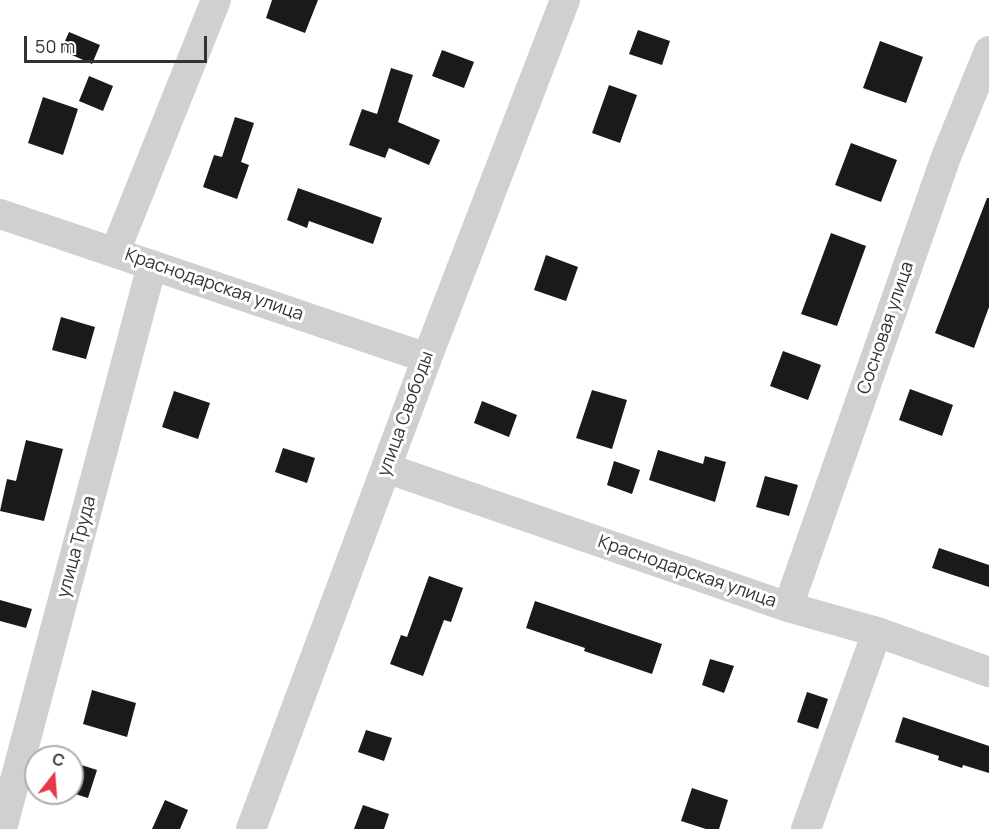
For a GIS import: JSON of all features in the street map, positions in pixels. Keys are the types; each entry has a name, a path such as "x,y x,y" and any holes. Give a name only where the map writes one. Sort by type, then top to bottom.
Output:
{"street":[{"path":"115,252 216,0"},
{"name":"улица Свободы","path":"250,829 427,358 565,0"},
{"name":"Сосновая улица","path":"788,607 946,158 989,51"},
{"name":"Краснодарская улица","path":"0,214 427,358"},
{"name":"улица Труда","path":"2,829 153,265"},
{"name":"Краснодарская улица","path":"386,468 788,607 877,632 989,672"},
{"path":"806,829 877,632"}],"building":[{"path":"272,0 318,0 305,33 266,18"},
{"path":"638,30 670,41 662,65 629,54"},
{"path":"69,32 100,45 92,64 61,50"},
{"path":"880,41 923,57 906,103 863,88"},
{"path":"442,50 474,62 464,88 432,76"},
{"path":"391,68 413,75 398,122 440,140 429,165 389,148 385,158 349,145 362,109 377,114"},
{"path":"89,76 113,86 103,111 79,101"},
{"path":"609,85 637,95 620,143 592,133"},
{"path":"43,97 78,109 63,155 28,143"},
{"path":"235,117 254,123 241,162 249,165 237,199 203,187 214,155 222,157"},
{"path":"851,143 897,160 881,202 835,185"},
{"path":"298,188 382,218 373,244 309,221 307,228 287,220"},
{"path":"987,198 989,198 989,307 974,348 935,333"},
{"path":"831,233 866,246 837,326 801,314"},
{"path":"546,255 578,267 566,301 534,290"},
{"path":"61,317 95,327 86,359 52,350"},
{"path":"783,351 821,365 808,400 770,386"},
{"path":"910,389 953,405 942,436 899,420"},
{"path":"592,390 627,400 612,449 576,438"},
{"path":"174,391 210,403 198,439 162,427"},
{"path":"482,401 517,415 509,437 474,423"},
{"path":"26,440 63,449 44,521 0,511 7,479 16,481"},
{"path":"283,448 315,458 307,483 275,472"},
{"path":"658,450 703,464 705,456 726,462 715,502 649,480"},
{"path":"614,461 640,470 632,494 607,485"},
{"path":"765,476 798,485 789,516 756,507"},
{"path":"939,548 989,565 989,587 932,568"},
{"path":"429,576 463,588 451,622 444,620 423,676 390,664 401,635 407,637"},
{"path":"0,600 32,609 26,628 0,621"},
{"path":"535,601 662,644 652,674 526,628"},
{"path":"710,659 734,666 724,693 702,685"},
{"path":"92,690 136,703 127,737 83,724"},
{"path":"807,692 828,699 818,729 797,722"},
{"path":"903,717 989,746 989,773 963,765 962,768 938,760 939,756 895,742"},
{"path":"366,730 392,738 384,761 358,752"},
{"path":"84,766 97,770 88,798 84,797"},
{"path":"692,788 728,800 719,829 706,829 681,821"},
{"path":"165,800 188,810 180,829 152,829"},
{"path":"363,805 389,814 384,829 354,829"}]}
